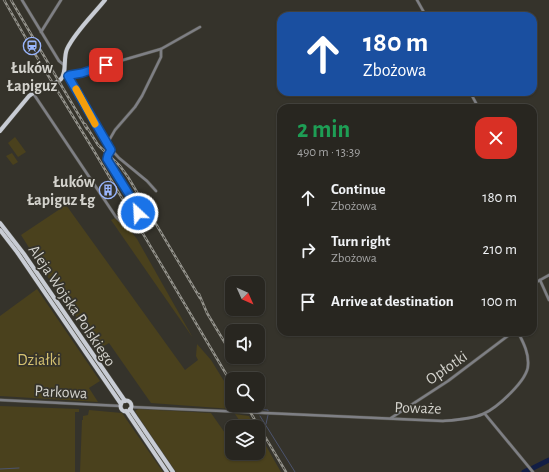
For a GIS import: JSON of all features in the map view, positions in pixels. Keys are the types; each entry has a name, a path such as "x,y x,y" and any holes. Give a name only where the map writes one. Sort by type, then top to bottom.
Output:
{"main road":[{"path":"0,131 32,93 58,82 66,75 64,65 65,56 69,46 105,0"},
{"name":"Aleja Wojska Polskiego","path":"0,223 24,254 122,404"},
{"name":"Aleja Wojska Polskiego","path":"0,230 122,404"},
{"path":"129,409 122,410 122,404 130,403 129,409 168,472"},
{"path":"129,409 173,472"}],"street":[{"path":"22,0 59,61 64,65"},
{"path":"41,32 61,0"},
{"path":"417,0 424,12"},
{"path":"156,191 147,181 111,150 66,75 82,73 118,61 161,50 200,27"},
{"path":"107,144 115,130 135,107 145,92 159,61 161,50"},
{"path":"32,93 116,217 124,222 135,217 138,214 138,211 107,159 111,150"},
{"path":"537,282 549,275"},
{"path":"540,280 549,300"},
{"name":"Opłotki","path":"391,419 455,375 508,336"},
{"name":"Poważe","path":"129,409 443,421 465,418 485,414 512,391 522,380 528,369 528,358 520,336"},
{"name":"Parkowa","path":"0,400 122,404"},
{"path":"485,414 533,472"}],"green space":[{"path":"15,137 26,152 18,157 8,143"},
{"path":"12,153 18,162 13,165 6,156"},
{"path":"66,205 185,370 198,360 196,356 197,344 211,360 225,383 225,408 151,403 109,343 99,349 47,276 21,235"},
{"path":"115,218 128,228 137,239 193,338 111,220"},
{"name":"Działki","path":"37,289 100,381 89,388 98,402 0,396 0,316"},
{"path":"0,406 79,409 79,412 75,412 75,472 0,472"},
{"path":"138,409 211,413 225,433 225,460 265,460 265,444 281,472 176,472 135,411"},
{"path":"89,410 122,413 163,472 80,472 82,420 83,416 88,415"},
{"path":"235,414 249,416 251,420 239,420"}],"waterway":[{"path":"265,410 268,411"},
{"path":"266,424 268,415"},
{"path":"260,416 295,472"},
{"path":"533,468 549,460"},
{"path":"0,469 19,468"},
{"path":"524,472 528,470"}],"railway":[{"path":"4,0 225,372"},
{"path":"11,0 87,129"},
{"path":"85,124 98,145 120,166 128,177 200,298"},
{"path":"199,294 207,313 225,343"},
{"path":"250,412 286,472"}],"slow traffic":[{"path":"76,89 95,124"}],"place":[{"name":"Łuków Łapiguz","path":"32,46"},
{"name":"Łuków Łapiguz Łg","path":"108,190"}],"route":[{"path":"106,65 68,76 111,150 107,156 107,159 138,209 138,213"}]}
